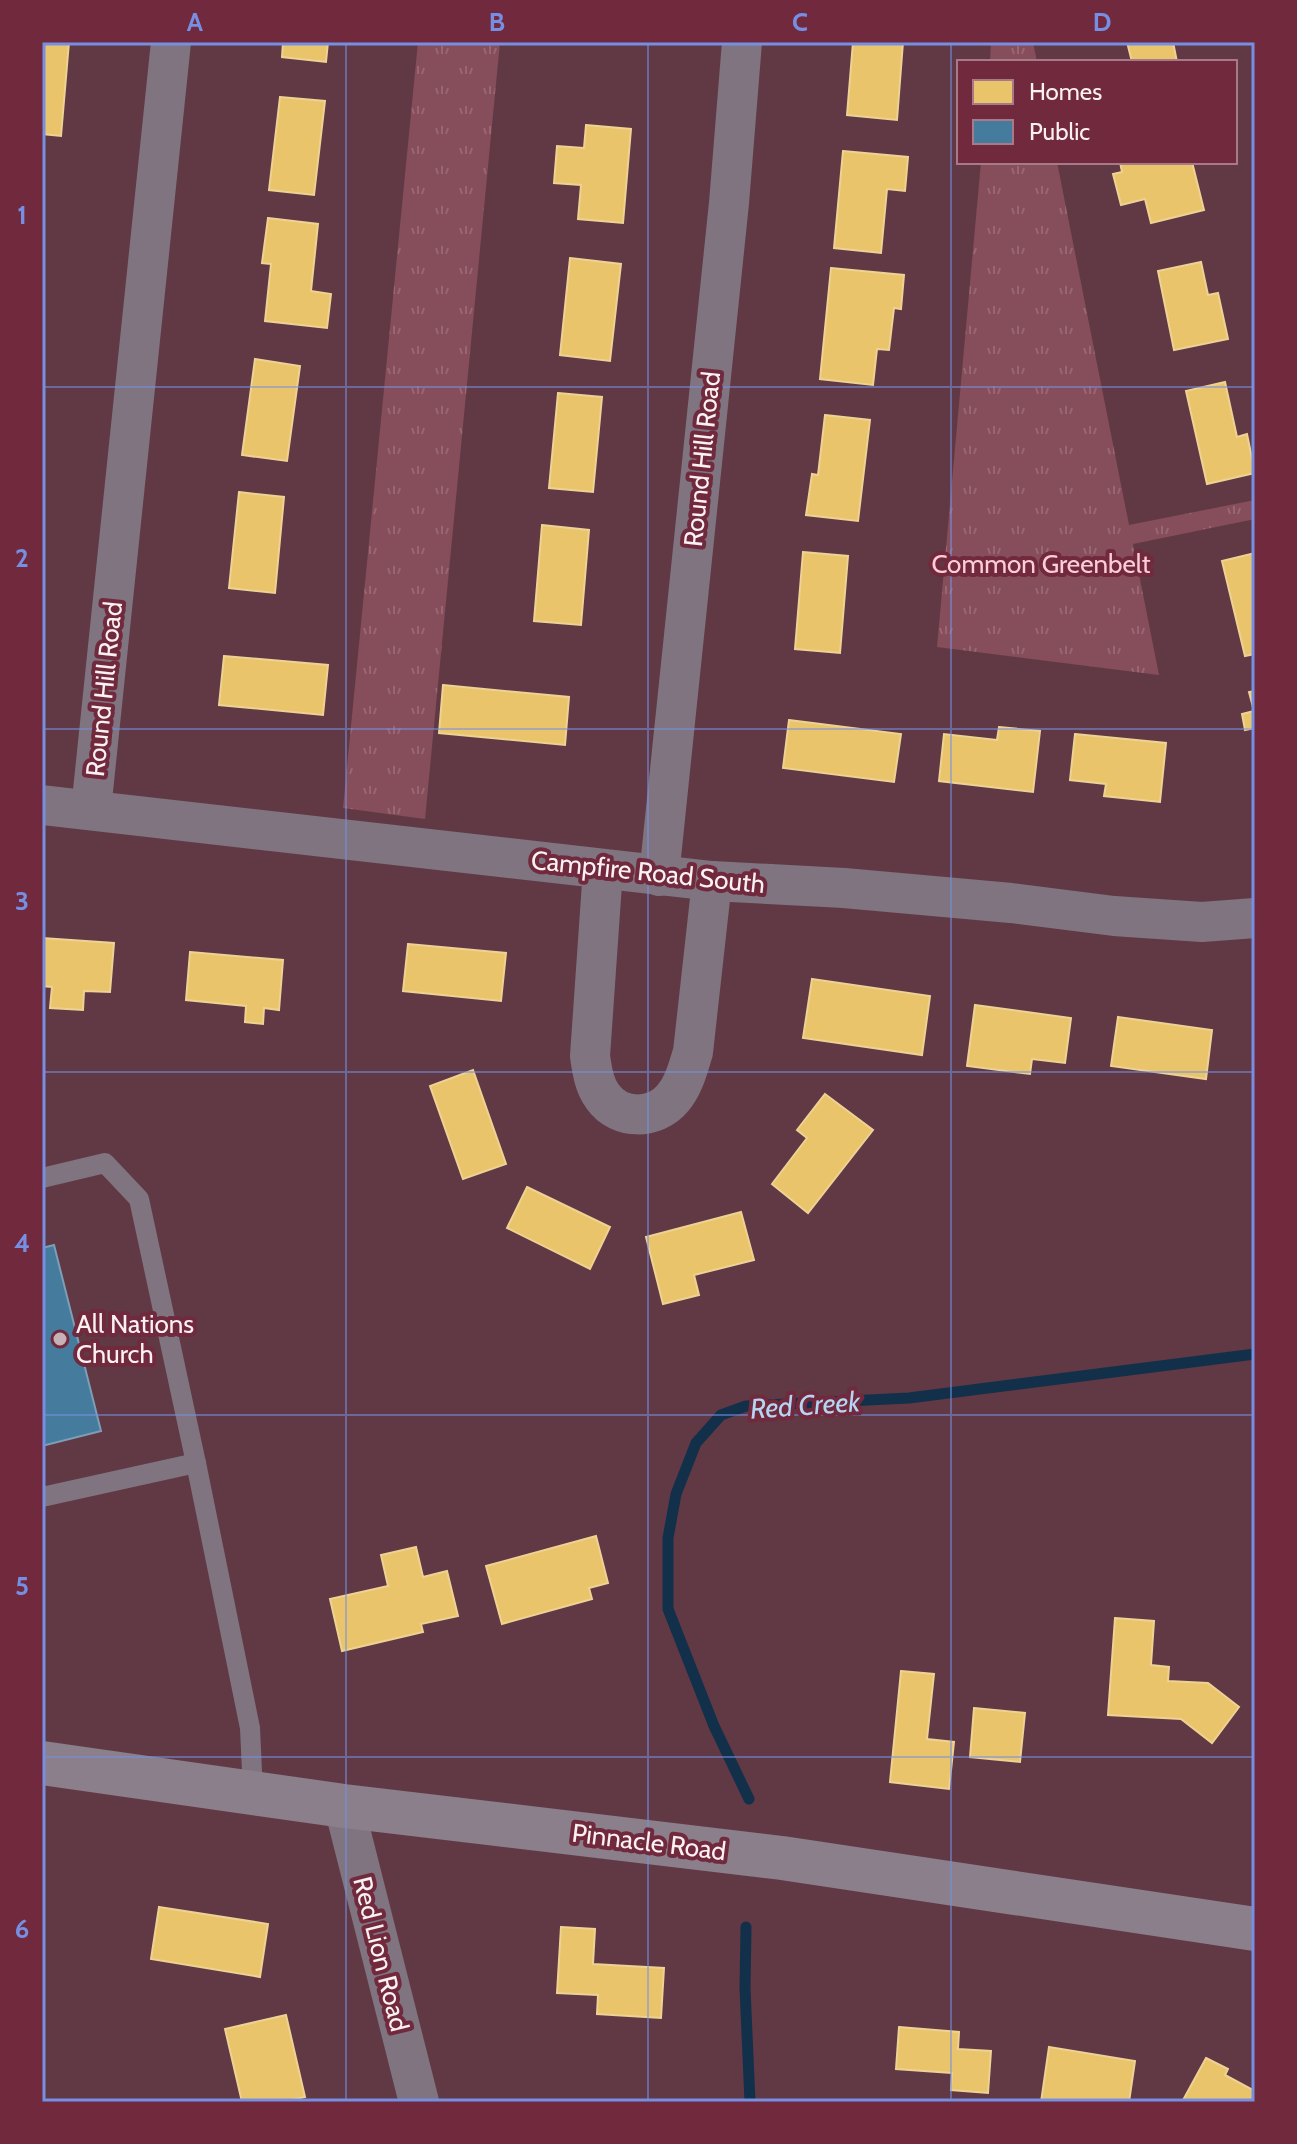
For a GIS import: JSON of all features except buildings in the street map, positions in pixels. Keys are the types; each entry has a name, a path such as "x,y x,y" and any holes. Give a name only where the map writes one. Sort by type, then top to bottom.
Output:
{"street":[{"name":"Round Hill Road","path":"91,810 171,42"},
{"name":"Round Hill Road","path":"659,876 729,203 742,42"},
{"name":"Campfire Road South","path":"42,805 712,881 844,888 1202,922 1255,918"},
{"path":"603,869 590,1056 593,1078 602,1097 614,1109 632,1115 653,1113 672,1100 685,1078 693,1052 712,881"},
{"name":"Pinnacle Road","path":"42,1763 344,1806 782,1858 1255,1929"},
{"name":"Red Lion Road","path":"344,1806 419,2102"}],"lane":[{"path":"42,1178 105,1163 139,1199 250,1728 253,1793"},
{"path":"42,1497 196,1463"}],"green space":[{"path":"418,42 500,42 425,819 343,808"},
{"path":"991,42 1033,42 1037,60 990,60"},
{"name":"Common Greenbelt","path":"981,164 1057,164 1129,525 1255,500 1255,519 1133,544 1159,675 937,647"}],"waterway":[{"name":"Red Creek","path":"749,1799 714,1726 668,1609 668,1538 676,1494 696,1443 721,1415 746,1406 909,1398 1255,1354"},
{"name":"Red Creek","path":"746,1927 750,2102"}],"place":[{"name":"All Nations Church","path":"60,1339"}]}
